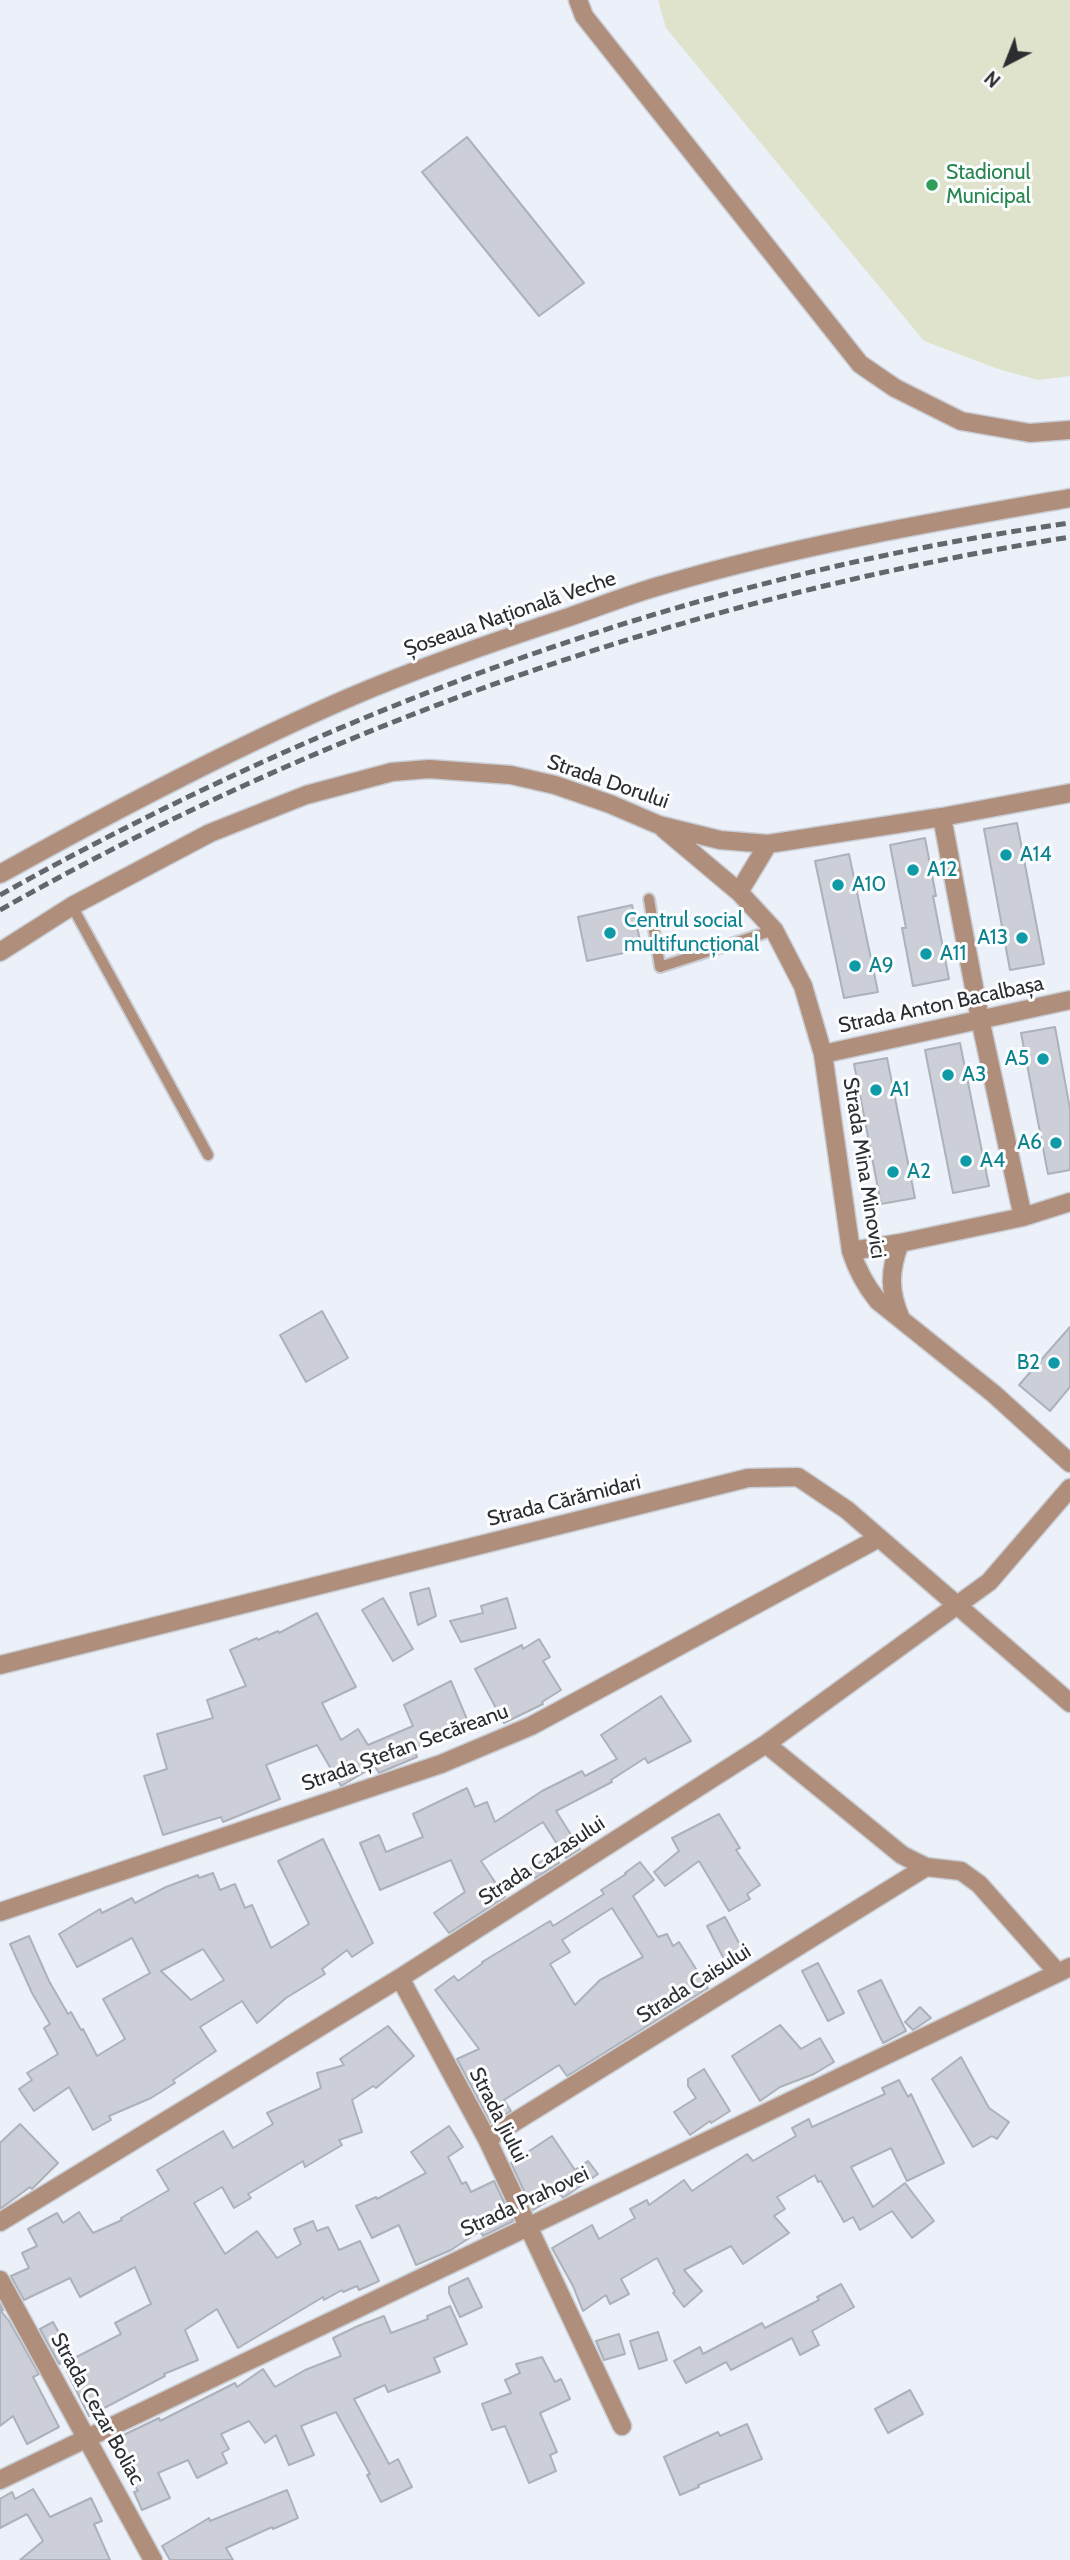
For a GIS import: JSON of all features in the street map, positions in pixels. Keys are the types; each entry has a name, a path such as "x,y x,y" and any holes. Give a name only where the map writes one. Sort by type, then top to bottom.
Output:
{"street":[{"path":"578,0 584,16 860,364 895,388 961,421 1030,433 1070,430"},
{"name":"Șoseaua Națională Veche","path":"0,874 72,834 288,726 354,696 493,643 664,584 752,561 925,523 1070,498"},
{"name":"Strada Dorului","path":"0,951 72,906 211,833 306,795 392,772 429,769 511,775 555,785 659,825 720,840 768,844 942,817 1070,793"},
{"path":"942,817 980,1019 1023,1217"},
{"name":"Strada Mina Minovici","path":"659,825 739,892 774,930 803,986 823,1054 851,1251 857,1270 867,1287 878,1301 994,1394 1070,1463"},
{"path":"739,892 768,844"},
{"name":"Strada Anton Bacalbașa","path":"823,1054 1070,1000"},
{"path":"851,1251 1023,1217 1070,1202"},
{"path":"900,1243 890,1281 893,1301 901,1319"},
{"name":"Strada Cărămidari","path":"0,1665 748,1478 798,1478 847,1510 1070,1703"},
{"name":"Strada Cazasului","path":"0,2222 400,1978 766,1744 989,1582 1070,1488"},
{"name":"Strada Ștefan Secăreanu","path":"0,1912 454,1759 531,1726 879,1538"},
{"path":"766,1744 902,1855 926,1867 961,1871 979,1884 1064,1970"},
{"name":"Strada Caisului","path":"486,2139 926,1867"},
{"name":"Strada Prahovei","path":"0,2480 1064,1970"},
{"name":"Strada Jiului","path":"400,1978 486,2139 622,2426"},
{"name":"Strada Cezar Boliac","path":"0,2280 153,2560"}],"lane":[{"path":"649,899 660,967 774,930"},
{"path":"72,906 208,1155"}],"green space":[{"name":"Stadionul Municipal","path":"658,0 1070,0 1070,376 1038,380 998,369 924,341 666,28"}],"building":[{"path":"467,137 584,283 539,316 422,172"},
{"path":"1017,823 1044,964 1010,970 984,829"},
{"path":"925,838 949,979 913,986 902,928 906,928 890,845"},
{"path":"849,854 878,992 844,998 815,861"},
{"name":"Centrul social multifuncțional","path":"632,905 642,949 587,961 578,917"},
{"path":"1055,1027 1070,1109 1070,1170 1048,1174 1021,1033"},
{"path":"960,1043 989,1186 953,1193 925,1050"},
{"path":"887,1058 915,1198 881,1204 854,1064"},
{"path":"322,1311 348,1358 306,1382 280,1335"},
{"name":"B2","path":"1070,1327 1070,1387 1050,1411 1019,1385"},
{"path":"429,1588 436,1616 418,1625 410,1593"},
{"path":"383,1598 413,1649 393,1661 362,1610"},
{"path":"507,1598 516,1628 461,1642 450,1621 483,1613 481,1606"},
{"path":"317,1613 356,1687 322,1703 341,1740 358,1729 368,1745 413,1726 404,1705 451,1681 471,1729 453,1735 452,1731 414,1748 417,1757 379,1773 375,1766 341,1786 317,1745 266,1765 280,1799 223,1822 221,1817 163,1835 144,1776 167,1769 157,1734 213,1718 207,1700 246,1686 230,1650 257,1638 258,1640 278,1631 279,1633"},
{"path":"539,1639 550,1657 543,1661 561,1690 542,1702 543,1704 504,1723 475,1669 522,1645 523,1649"},
{"path":"661,1696 691,1741 648,1763 645,1758 611,1780 612,1782 556,1811 580,1849 566,1858 543,1822 481,1861 505,1897 449,1933 434,1913 465,1892 451,1860 380,1890 360,1843 379,1835 386,1852 423,1837 413,1814 467,1788 475,1807 487,1802 495,1822 542,1791 582,1771 585,1776 617,1759 601,1735"},
{"path":"719,1814 740,1848 736,1850 760,1885 747,1894 750,1899 729,1911 699,1861 665,1886 654,1872 679,1851 672,1838"},
{"path":"323,1839 373,1943 352,1957 347,1950 322,1969 325,1974 286,1998 257,2023 242,2001 200,2027 216,2051 173,2080 175,2083 151,2098 109,2116 111,2120 93,2130 69,2087 34,2111 19,2089 32,2080 27,2073 58,2054 44,2028 50,2024 32,1993 10,1944 29,1936 49,1981 68,2014 71,2012 81,2030 83,2029 97,2056 125,2039 103,1999 150,1973 132,1938 77,1967 59,1934 100,1909 102,1913 132,1898 135,1903 166,1887 198,1875 199,1878 213,1873 220,1890 235,1884 245,1908 252,1905 271,1948 309,1924 278,1861","holes":["203,1949 224,1980 191,2000 161,1971"]},
{"path":"553,1854 559,1863 535,1878 529,1869"},
{"path":"640,1862 654,1880 633,1896 658,1937 667,1934 673,1946 679,1942 708,1988 567,2076 559,2065 504,2100 511,2111 491,2123 457,2059 479,2049 435,1990 454,1976 458,1981 482,1962 550,1921 553,1926 604,1894 601,1890","holes":["612,1908 643,1957 600,1980 575,2005 550,1964 570,1952 562,1940"]},
{"path":"725,1917 746,1956 727,1965 707,1926"},
{"path":"818,1963 844,2013 828,2021 802,1971"},
{"path":"881,1980 906,2031 883,2043 858,1991"},
{"path":"920,2007 931,2018 913,2030 905,2022"},
{"path":"780,2025 801,2049 820,2038 834,2062 814,2074 780,2087 760,2101 732,2056"},
{"path":"388,2026 414,2056 376,2088 373,2086 352,2100 362,2132 339,2140 342,2145 305,2167 303,2161 248,2194 251,2198 234,2208 222,2187 194,2203 225,2254 257,2231 277,2258 301,2244 294,2229 313,2221 317,2231 328,2227 339,2250 360,2241 379,2281 359,2290 357,2286 343,2292 342,2290 324,2300 323,2297 238,2348 217,2309 185,2330 198,2360 164,2374 165,2376 89,2416 63,2364 121,2334 115,2323 151,2304 135,2267 80,2297 70,2278 24,2300 11,2276 29,2268 22,2253 37,2246 28,2229 57,2213 63,2223 79,2212 93,2233 122,2220 121,2218 169,2190 157,2170 223,2131 233,2148 273,2124 267,2113 321,2088 317,2073 344,2065 340,2059"},
{"path":"961,2057 989,2108 1009,2122 997,2139 992,2136 973,2147 932,2079"},
{"path":"704,2069 730,2111 690,2135 674,2112 696,2098 688,2086 688,2079"},
{"path":"899,2080 908,2097 911,2094 944,2163 907,2181 891,2148 851,2167 873,2207 905,2183 934,2221 912,2238 892,2211 860,2230 853,2217 844,2222 815,2175 777,2197 785,2209 774,2216 789,2233 743,2264 731,2246 684,2270 702,2291 684,2307 673,2293 675,2292 657,2258 621,2279 629,2294 610,2304 606,2295 583,2311 552,2248 592,2225 599,2239 635,2218 630,2209 647,2200 649,2205 684,2180 692,2191 747,2154 753,2161 796,2136 792,2128 809,2119 812,2127 885,2094 882,2088"},
{"path":"20,2124 58,2163 32,2189 30,2187 0,2209 0,2143"},
{"path":"449,2126 463,2147 448,2157 462,2184 466,2182 471,2192 494,2181 513,2221 483,2236 480,2231 451,2250 416,2265 399,2225 372,2238 356,2206 376,2197 377,2199 426,2173 411,2152"},
{"path":"552,2136 575,2170 588,2161 598,2174 563,2198 560,2194 533,2210 511,2163"},
{"path":"468,2278 482,2307 460,2317 449,2287"},
{"path":"841,2284 854,2307 812,2331 819,2345 800,2355 792,2338 731,2370 726,2362 686,2383 674,2361 700,2347 703,2354 762,2323 765,2328 819,2300 817,2297"},
{"path":"0,2304 3,2310 1,2311 39,2374 33,2377 59,2427 27,2444 13,2416 0,2426"},
{"path":"450,2306 467,2344 434,2358 440,2372 388,2392 385,2385 354,2399 389,2464 398,2459 412,2487 381,2502 367,2475 370,2474 336,2412 301,2426 314,2455 289,2465 276,2435 265,2443 249,2421 221,2434 229,2449 222,2453 227,2463 197,2478 188,2460 158,2473 170,2498 142,2510 134,2492 138,2491 109,2442 159,2418 160,2421 235,2383 237,2387 263,2369 275,2387 305,2370 341,2356 333,2338 358,2326 384,2316 391,2333 428,2319 427,2316"},
{"path":"53,2322 72,2357 59,2364 40,2329"},
{"path":"658,2332 667,2360 639,2369 630,2341"},
{"path":"619,2334 625,2354 604,2360 596,2341"},
{"path":"542,2357 555,2382 561,2379 570,2399 540,2413 557,2452 550,2455 556,2471 529,2483 505,2426 492,2430 482,2404 511,2393 505,2380 520,2373 516,2364"},
{"path":"910,2390 923,2414 888,2433 875,2409"},
{"path":"747,2424 762,2459 680,2495 664,2457 718,2432 720,2436"},
{"path":"33,2489 50,2517 91,2498 102,2521 94,2524 110,2560 20,2560 43,2541 27,2514 0,2528 0,2499 12,2492 15,2499"},
{"path":"287,2490 298,2518 226,2548 233,2560 170,2560 162,2546 209,2518 210,2521"}],"railway":[{"path":"0,895 125,828 254,766 384,710 518,659 653,615 791,577 930,546 1070,523"},
{"path":"0,910 126,842 254,781 385,725 518,676 654,632 791,594 930,563 1070,537"}],"place":[{"name":"Stadionul Municipal","path":"932,185"},
{"name":"A14","path":"1006,855"},
{"name":"A12","path":"913,870"},
{"name":"A10","path":"838,885"},
{"name":"Centrul social multifuncțional","path":"610,933"},
{"name":"A13","path":"1022,938"},
{"name":"A11","path":"926,954"},
{"name":"A9","path":"855,966"},
{"name":"A5","path":"1043,1059"},
{"name":"A3","path":"948,1075"},
{"name":"A1","path":"876,1090"},
{"name":"A6","path":"1056,1143"},
{"name":"A4","path":"966,1161"},
{"name":"A2","path":"893,1172"},
{"name":"B2","path":"1054,1363"}]}
